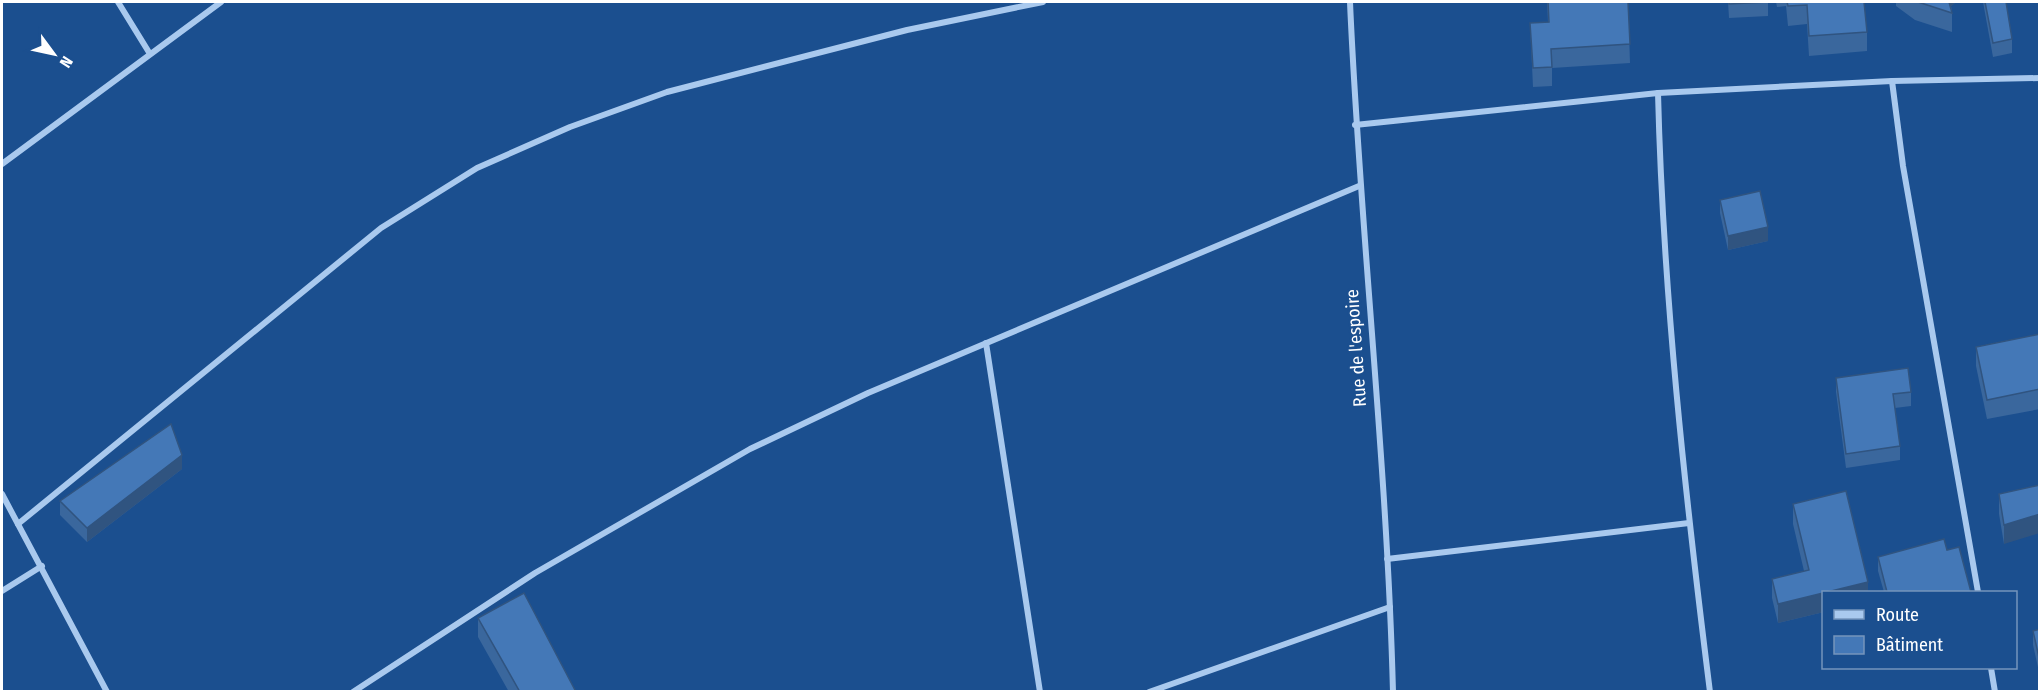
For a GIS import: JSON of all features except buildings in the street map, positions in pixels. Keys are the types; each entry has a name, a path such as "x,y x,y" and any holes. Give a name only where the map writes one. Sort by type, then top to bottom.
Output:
{"street":[{"path":"118,2 150,54"},
{"path":"2,164 221,2"},
{"path":"18,524 381,228 477,168 570,127 667,92 907,30 1043,2"},
{"name":"Rue de l'espoire","path":"1350,2 1355,125 1387,559 1393,692"},
{"path":"1355,125 1658,93 1892,81 2040,78"},
{"path":"1892,81 1905,178 1978,591"},
{"path":"1658,93 1660,180 1689,523 1710,692"},
{"path":"353,692 535,573 750,449 868,393 1359,186"},
{"path":"986,343 1040,692"},
{"path":"2,494 107,692"},
{"path":"1387,559 1689,523"},
{"path":"2,591 42,566"},
{"path":"1149,692 1390,607"},
{"path":"1991,669 1995,692"}]}
